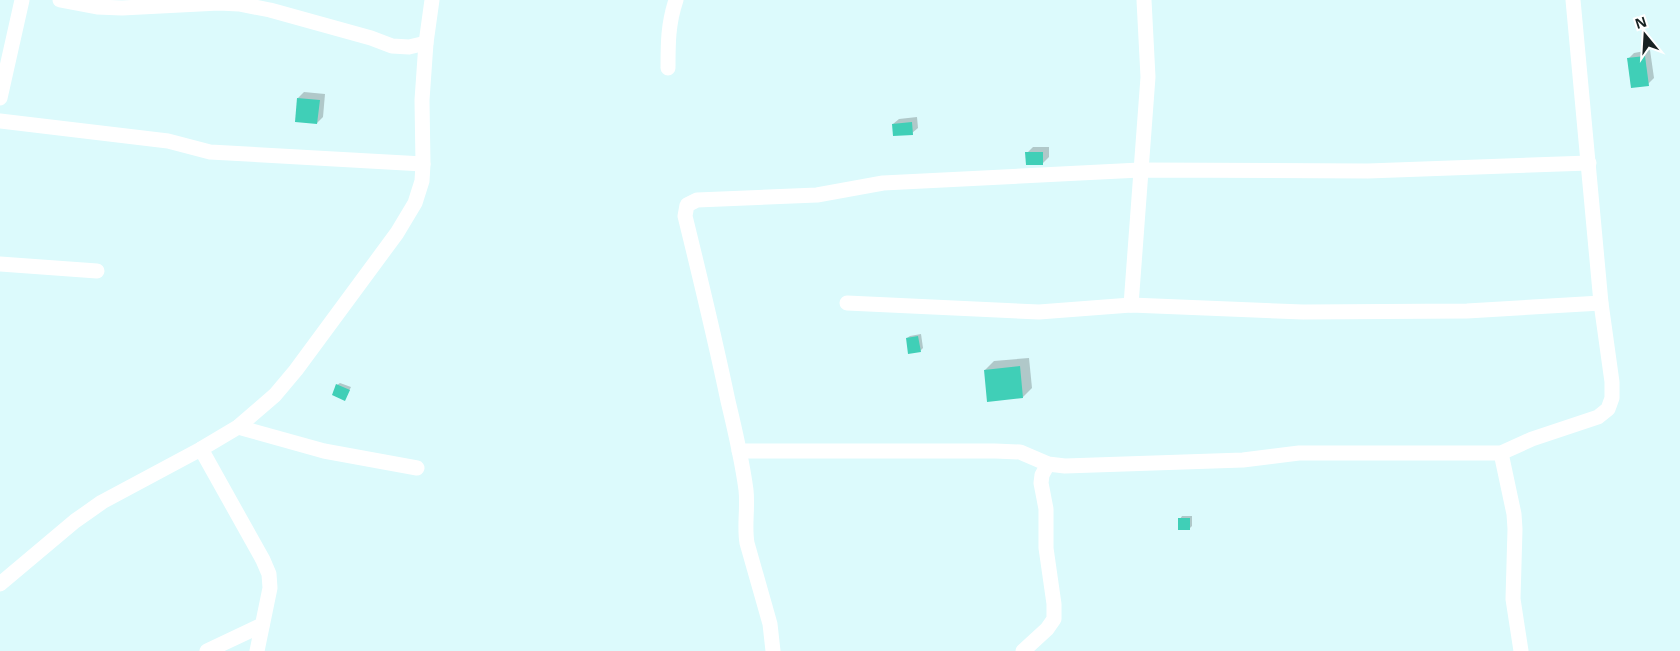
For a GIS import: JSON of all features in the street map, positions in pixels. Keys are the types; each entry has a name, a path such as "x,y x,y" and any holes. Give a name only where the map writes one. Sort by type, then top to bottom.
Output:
{"street":[{"path":"0,98 22,0"},
{"path":"60,0 97,7 122,8 219,3 240,4 280,12 371,38 392,46 408,47 426,43"},
{"path":"0,584 75,521 102,502 238,427 275,395 296,370 397,233 415,203 422,181 422,100 426,43 432,0"},
{"path":"668,68 667,38 676,0"},
{"path":"1131,306 1148,77 1144,0"},
{"path":"739,451 1020,452 1048,464 1065,466 1243,460 1299,453 1501,453 1532,439 1598,417 1608,409 1612,398 1612,382 1602,303 1573,0"},
{"path":"0,121 168,141 210,152 423,164"},
{"path":"772,651 770,624 745,531 747,511 746,490 739,451 685,216 687,205 697,200 817,195 883,183 1140,170 1368,171 1589,162"},
{"path":"0,264 97,271"},
{"path":"846,304 1039,312 1131,306 1303,312 1467,311 1602,303"},
{"path":"238,427 324,451 417,468"},
{"path":"201,449 269,574 270,588 257,651"},
{"path":"1501,453 1514,514 1513,599 1521,651"},
{"path":"1023,651 1047,629 1054,619 1054,604 1046,548 1046,509 1041,483 1042,475 1048,464"},
{"path":"207,651 262,625"}],"building":[{"path":"1645,56 1649,86 1631,88 1627,58"},
{"path":"297,98 320,100 317,124 295,122"},
{"path":"912,122 913,135 893,136 892,124"},
{"path":"1025,152 1043,152 1043,165 1026,165"},
{"path":"918,336 921,352 908,354 906,338"},
{"path":"1020,366 1023,398 987,402 984,370"},
{"path":"336,384 350,390 345,401 332,395"},
{"path":"1178,518 1190,518 1190,530 1178,530"}]}
